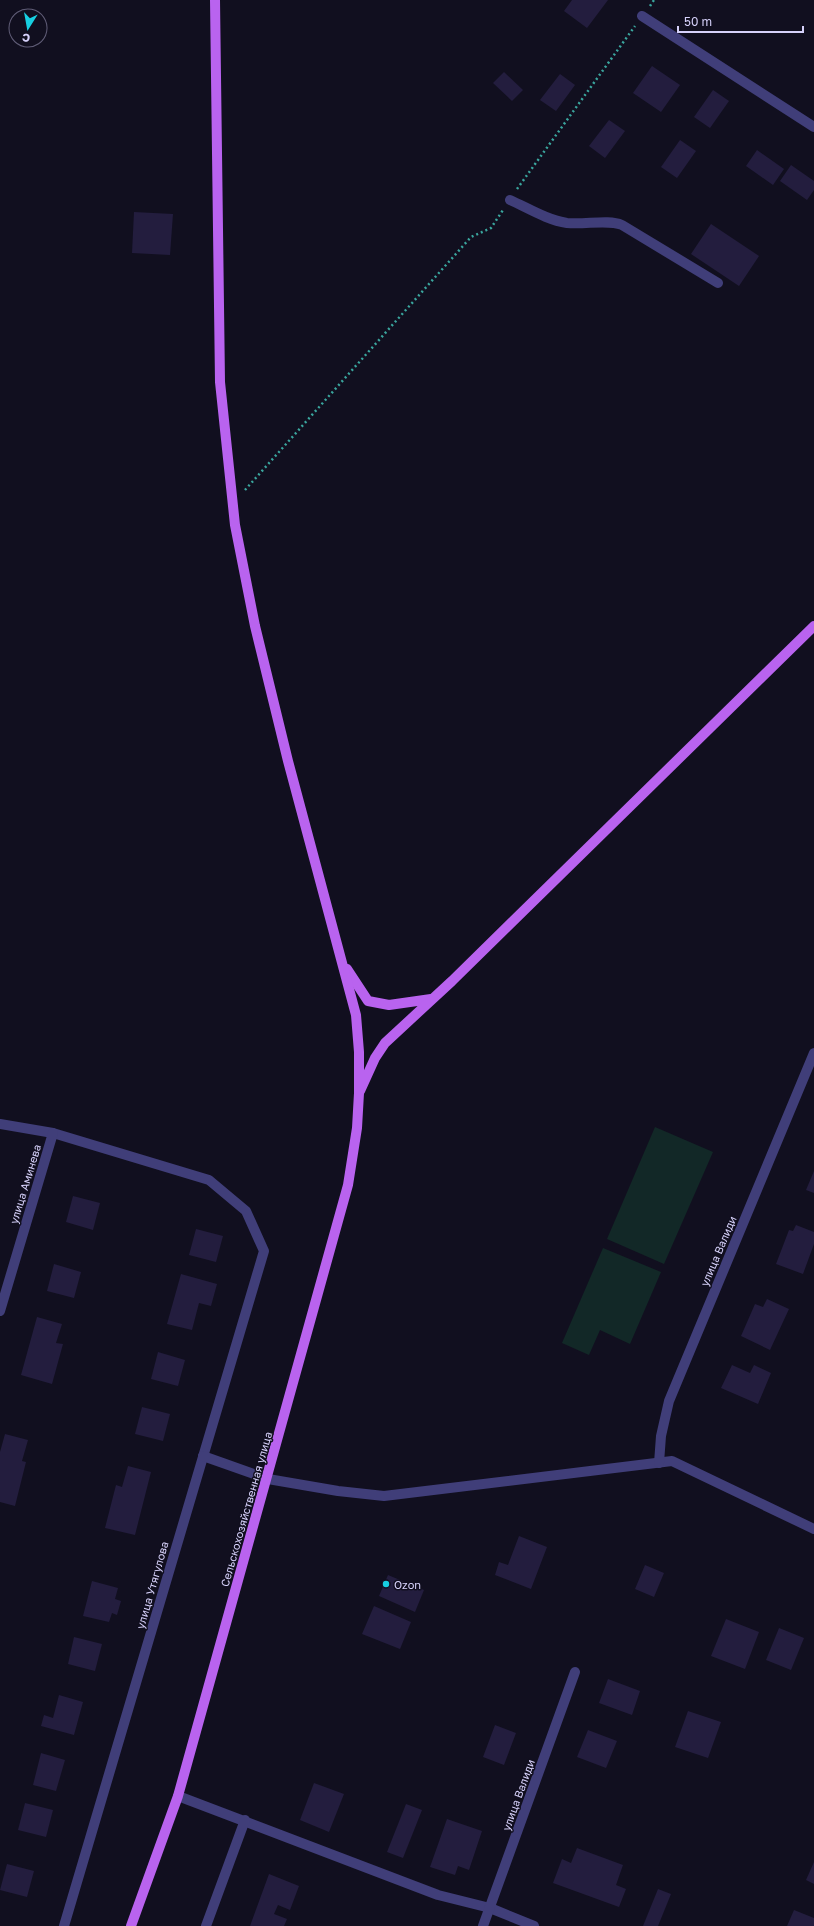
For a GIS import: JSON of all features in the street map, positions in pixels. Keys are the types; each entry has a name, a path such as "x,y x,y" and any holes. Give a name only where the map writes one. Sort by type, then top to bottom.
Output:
{"main road":[{"name":"Сельскохозяйственная улица","path":"131,1926 178,1796 268,1479 348,1185 357,1128 359,1093 359,1052 356,1015 288,761 255,626 235,526 220,382 215,0"},
{"path":"359,1093 375,1058 384,1043 452,981 814,626"},
{"path":"340,957 368,1001 388,1005 431,999"}],"street":[{"path":"642,16 814,127"},
{"path":"510,200 556,221 580,224 614,222 622,225 718,283"},
{"name":"улица Валиди","path":"659,1463 661,1436 669,1401 814,1053"},
{"path":"0,1124 53,1133"},
{"name":"улица Утягулова","path":"53,1133 210,1180 246,1211 264,1251 64,1926"},
{"name":"улица Аминева","path":"0,1311 53,1133"},
{"path":"203,1456 268,1479 338,1491 384,1496 672,1462 814,1529"},
{"name":"улица Валиди","path":"483,1926 575,1672"},
{"path":"178,1796 438,1895 490,1908 534,1926"},
{"path":"206,1926 244,1820"}],"path":[{"path":"233,504 471,237 491,228 539,157 654,0"}],"green space":[{"path":"655,1127 713,1152 664,1264 607,1239"},
{"path":"603,1248 661,1272 630,1344 600,1330 589,1355 562,1343"}],"building":[{"path":"572,0 608,0 587,28 564,11"},
{"path":"652,66 680,85 661,112 633,93"},
{"path":"504,72 523,90 512,101 493,83"},
{"path":"560,74 575,85 556,111 540,100"},
{"path":"713,90 729,101 710,128 694,117"},
{"path":"609,120 625,131 605,158 589,146"},
{"path":"680,140 696,151 677,178 661,167"},
{"path":"757,150 784,169 773,185 746,166"},
{"path":"791,165 814,181 814,190 807,200 780,181"},
{"path":"134,212 173,214 170,255 132,253"},
{"path":"711,224 759,256 739,286 691,254"},
{"path":"814,1171 814,1193 806,1190"},
{"path":"73,1196 100,1203 93,1230 66,1222"},
{"path":"796,1225 814,1232 814,1244 803,1274 776,1264 789,1230 793,1231"},
{"path":"196,1229 223,1236 216,1262 189,1255"},
{"path":"54,1264 81,1272 74,1298 47,1291"},
{"path":"181,1274 217,1284 211,1306 199,1303 192,1330 167,1324"},
{"path":"767,1299 789,1309 770,1350 741,1336 755,1304 763,1307"},
{"path":"37,1317 62,1324 56,1343 63,1344 52,1384 21,1375"},
{"path":"158,1352 185,1360 178,1386 151,1379"},
{"path":"732,1365 750,1373 754,1365 771,1373 758,1404 721,1388"},
{"path":"142,1407 170,1414 163,1441 135,1434"},
{"path":"5,1434 28,1440 22,1461 26,1462 15,1506 0,1502 0,1452"},
{"path":"128,1466 151,1472 135,1535 105,1528 116,1485 122,1487"},
{"path":"519,1536 547,1547 531,1589 495,1575 499,1562 508,1565"},
{"path":"645,1565 664,1573 654,1597 635,1589"},
{"path":"388,1575 424,1590 415,1612 379,1596"},
{"path":"92,1581 118,1588 115,1599 121,1601 117,1615 112,1613 109,1622 83,1616"},
{"path":"374,1606 411,1622 400,1649 362,1634"},
{"path":"726,1619 759,1632 745,1669 711,1656"},
{"path":"779,1628 804,1638 791,1670 766,1660"},
{"path":"74,1637 102,1644 95,1671 68,1664"},
{"path":"608,1679 640,1691 632,1715 599,1703"},
{"path":"59,1695 83,1702 74,1735 41,1726 44,1715 53,1718"},
{"path":"688,1711 721,1722 708,1758 675,1747"},
{"path":"495,1725 516,1733 504,1765 483,1757"},
{"path":"588,1730 617,1741 606,1768 577,1757"},
{"path":"41,1753 65,1760 56,1791 33,1785"},
{"path":"314,1783 344,1794 329,1832 300,1820"},
{"path":"25,1803 53,1810 46,1837 18,1830"},
{"path":"406,1804 422,1810 403,1858 387,1852"},
{"path":"447,1819 482,1831 469,1870 458,1866 455,1875 430,1867"},
{"path":"577,1848 623,1865 616,1885 626,1889 619,1907 553,1883 562,1859 571,1863"},
{"path":"814,1862 814,1884 806,1880"},
{"path":"7,1864 34,1871 27,1897 0,1890"},
{"path":"269,1874 299,1886 290,1910 278,1905 274,1914 287,1919 284,1926 250,1926"},
{"path":"658,1889 671,1894 658,1926 643,1926"},
{"path":"794,1910 814,1918 814,1926 787,1926"}],"place":[{"name":"Ozon","path":"386,1584"}]}
